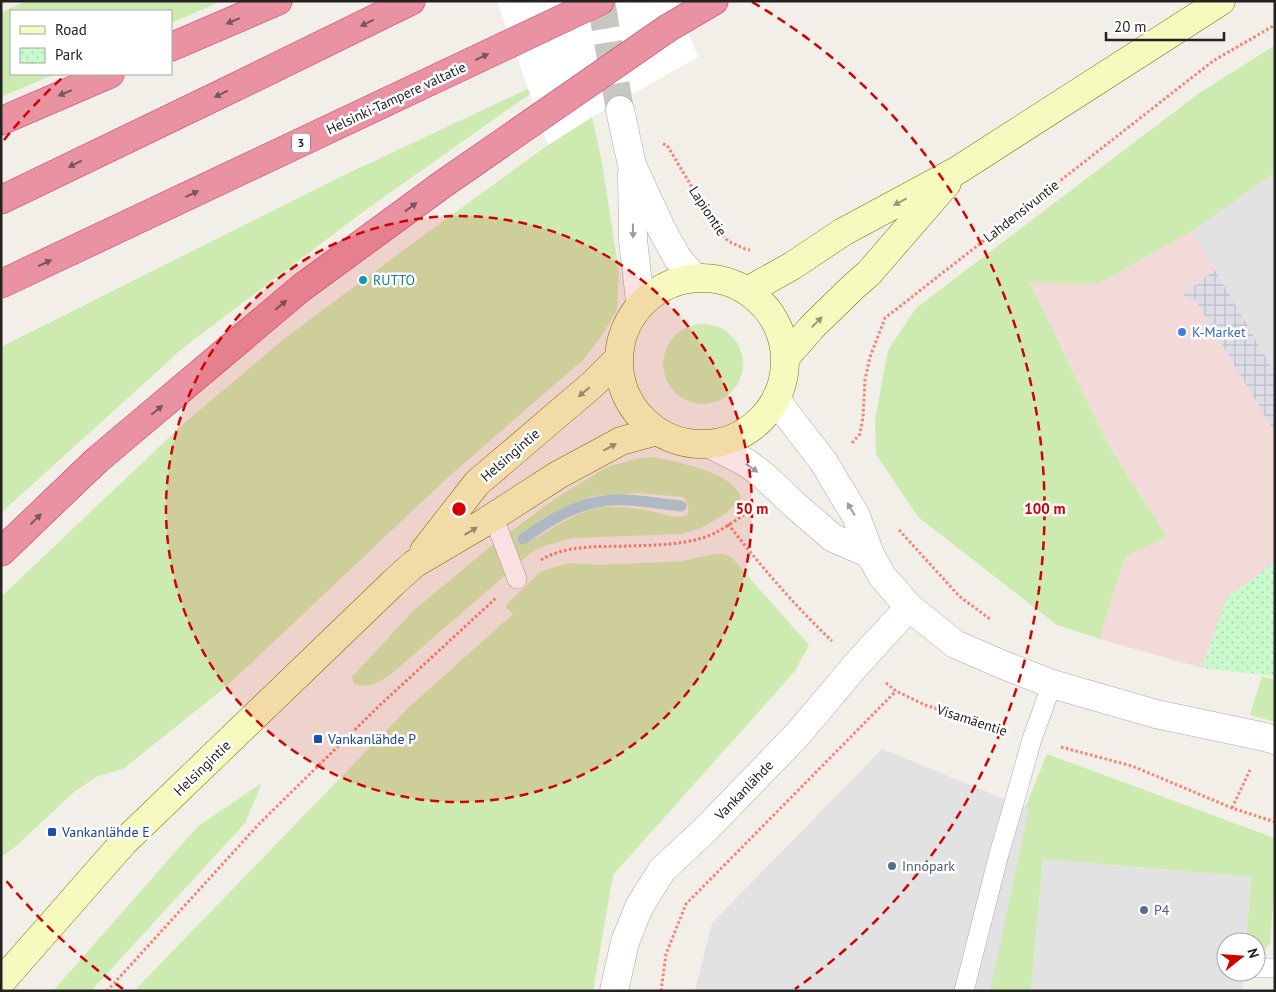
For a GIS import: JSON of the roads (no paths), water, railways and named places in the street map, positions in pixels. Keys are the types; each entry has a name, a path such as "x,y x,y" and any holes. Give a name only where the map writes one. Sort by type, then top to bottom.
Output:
{"highway":[{"path":"172,47 278,1"},
{"path":"1,200 411,1"},
{"name":"Helsinki-Tampere valtatie","path":"1,284 600,1"},
{"path":"1,552 97,460 301,288 443,184 668,28 714,1"},
{"path":"1,120 108,75"}],"main road":[{"path":"748,291 792,266 843,232 958,170 1221,1"},
{"path":"785,358 812,328 869,273 958,170"},
{"path":"695,278 728,282 748,291 764,306 778,327 783,343 785,358 783,378 777,397 767,413 754,426 738,436 710,444 691,444 672,439 657,431 642,418 630,401 620,376 619,358 624,331 640,301 668,285 695,278"},
{"name":"Helsingintie","path":"1,982 124,842 414,564 477,483 593,384 619,358"},
{"name":"Helsingintie","path":"414,564 495,516 558,474 620,441 657,431"}],"street":[{"path":"620,110 629,154 633,240 640,301"},
{"path":"629,154 662,230 678,259 695,278"},
{"path":"777,397 782,408 833,455 870,554 882,576 909,607 955,644 1052,684 1156,714 1275,740"},
{"path":"710,444 747,463 833,538 870,554"},
{"name":"Vankanlähde","path":"614,991 626,942 639,907 662,870 707,828 797,735 857,664 909,607"}],"lane":[{"path":"495,516 497,526 518,579"},
{"path":"964,991 999,854 1032,739 1052,684"}],"waterway":[{"path":"523,539 559,516 584,505 597,502 626,500 681,506"}],"tunnel":[{"path":"601,1 620,110"}],"place":[{"name":"RUTTO","path":"363,280"},
{"name":"K-Market","path":"1182,332"},
{"name":"Vankanlähde P","path":"318,739"},
{"name":"Vankanlähde E","path":"52,832"},
{"name":"Innopark","path":"892,866"},
{"name":"P4","path":"1144,910"}]}
